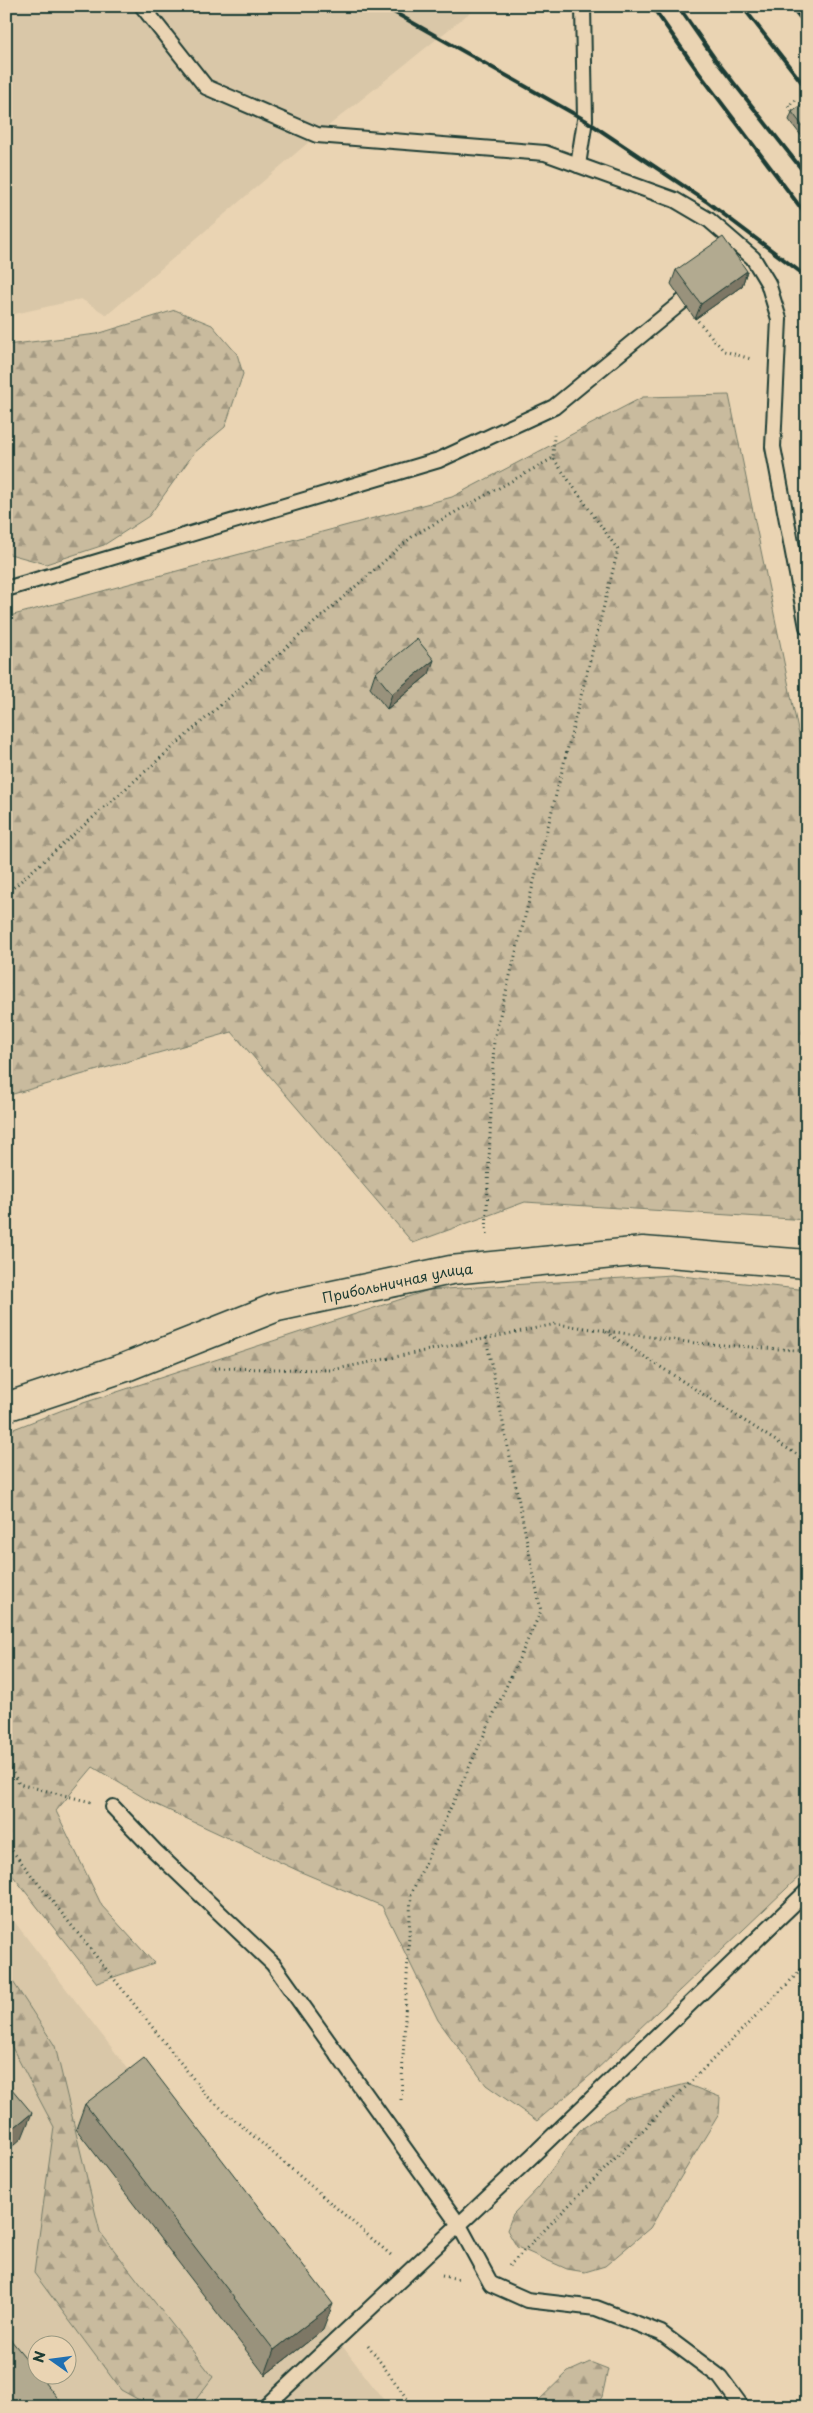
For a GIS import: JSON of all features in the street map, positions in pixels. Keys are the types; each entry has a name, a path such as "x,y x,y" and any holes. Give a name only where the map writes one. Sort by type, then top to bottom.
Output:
{"street":[{"name":"Прибольничная улица","path":"6,1407 126,1367 277,1307 451,1270 643,1251 807,1264"}],"lane":[{"path":"142,6 206,87 317,136 545,153 675,200 709,220 753,258 768,283 779,320 778,366 772,447 807,627"},
{"path":"578,165 584,120 583,6"},
{"path":"6,589 439,460 554,407 682,301"},
{"path":"113,1808 273,1964 459,2225 491,2284 527,2300 596,2308 660,2334 720,2377 742,2407"},
{"path":"264,2407 459,2225 807,1891"}],"path":[{"path":"795,116 788,106 796,100"},
{"path":"682,301 724,351 778,366"},
{"path":"484,1267 494,1039 618,550 553,458 554,407"},
{"path":"6,894 414,536 553,458"},
{"path":"204,1368 332,1370 556,1324 695,1343 807,1351"},
{"path":"604,1330 807,1462"},
{"path":"399,2140 411,1894 541,1611 486,1338"},
{"path":"6,1760 19,1784 113,1808"},
{"path":"6,1843 207,2096 410,2271 491,2284 807,1964"},
{"path":"353,2324 414,2407"}],"shaded area":[{"path":"6,6 478,6 317,135 107,315 81,299 6,316"},
{"path":"6,1911 337,2339 389,2407 6,2407"}],"green space":[{"path":"175,310 212,325 237,354 243,374 225,427 194,453 149,516 104,545 46,564 6,553 6,345 97,334"},
{"path":"729,395 807,774 807,1220 525,1202 413,1243 232,1032 6,1096 6,617 452,497 643,397"},
{"path":"672,1275 807,1290 807,1869 594,2072 537,2121 486,2085 438,2020 382,1906 301,1872 151,1802 93,1767 56,1811 102,1906 154,1963 97,1983 6,1867 6,1432 65,1409 429,1290"},
{"path":"6,1971 55,2046 100,2232 213,2377 191,2406 152,2407 121,2390 34,2273 54,2127 6,2036"},
{"path":"686,2084 720,2097 719,2114 650,2228 605,2266 585,2272 567,2269 517,2247 507,2230 513,2214 539,2187 580,2130 627,2099"},
{"path":"590,2362 608,2369 602,2397 594,2407 516,2407 536,2403 568,2372"}],"building":[{"path":"803,104 807,109 807,132 792,112"},
{"path":"723,237 747,271 701,304 676,270"},
{"path":"417,639 434,660 392,694 375,673"},
{"path":"144,2058 333,2304 274,2350 85,2104"},
{"path":"6,2082 32,2113 6,2134"},
{"path":"6,2334 28,2361 28,2386 48,2386 65,2407 6,2407"}],"railway":[{"path":"383,6 585,120 706,201 807,277"},
{"path":"652,6 699,73 807,216"},
{"path":"678,6 715,59 807,176"},
{"path":"742,6 807,89"},
{"path":"791,6 807,26"}]}
